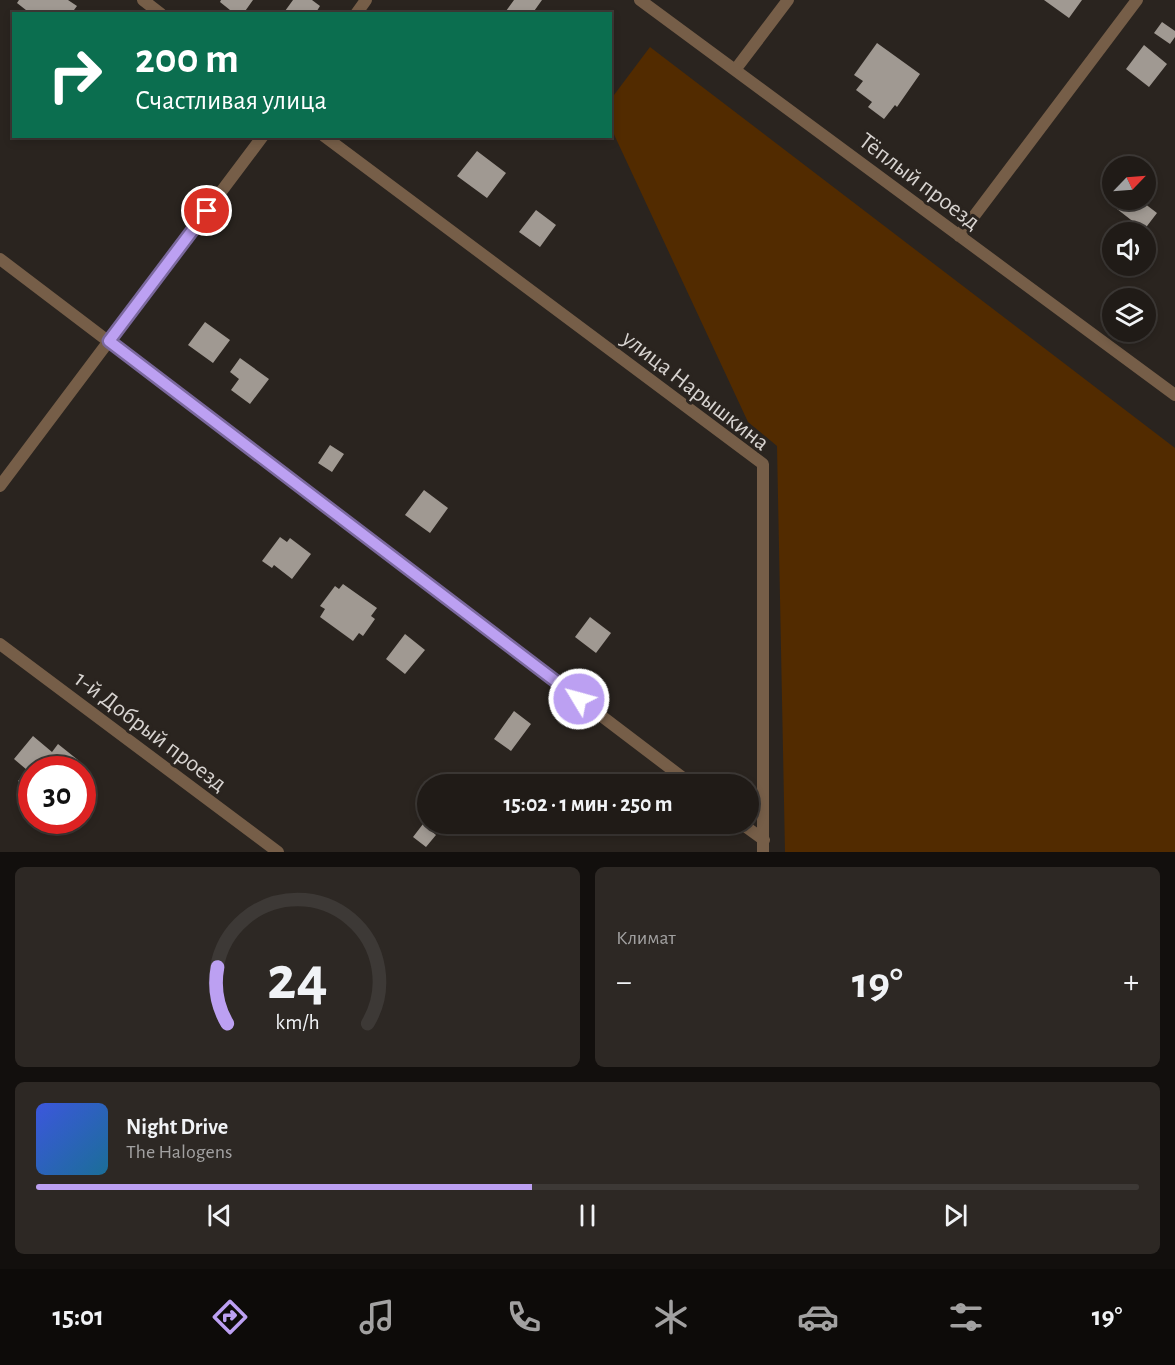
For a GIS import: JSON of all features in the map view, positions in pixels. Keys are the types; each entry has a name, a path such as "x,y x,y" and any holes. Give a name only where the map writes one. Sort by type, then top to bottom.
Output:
{"street":[{"path":"142,0 157,12"},
{"name":"Тёплый проезд","path":"640,0 1175,395"},
{"path":"735,70 788,0"},
{"path":"959,236 1137,0"},
{"path":"0,486 261,138"},
{"name":"улица Нарышкина","path":"327,138 763,464 763,846"},
{"path":"0,259 678,774"},
{"name":"1-й Добрый проезд","path":"0,644 278,852"},
{"path":"752,834 763,846"}],"shaded area":[{"path":"650,47 1175,448 1175,852 785,852 777,446 748,422 612,130 612,98"}],"building":[{"path":"19,0 68,0 77,6 72,12 28,12 17,3"},
{"path":"221,0 253,0 244,12 232,12 220,2"},
{"path":"293,0 312,0 320,6 316,12 285,11"},
{"path":"514,0 542,0 533,12 506,11"},
{"path":"1044,0 1082,0 1069,18"},
{"path":"1162,22 1175,31 1175,37 1170,44 1154,33"},
{"path":"877,43 920,74 897,107 895,105 884,119 868,107 872,102 856,90 863,81 854,75"},
{"path":"1144,45 1167,64 1149,87 1126,69"},
{"path":"477,151 506,173 487,198 457,176"},
{"path":"536,210 556,225 540,247 519,232"},
{"path":"1118,210 1153,210 1157,213 1150,222 1134,222"},
{"path":"205,322 230,340 213,363 188,345"},
{"path":"240,358 269,379 250,404 231,390 239,379 230,372"},
{"path":"330,445 344,454 332,472 318,463"},
{"path":"424,490 448,508 430,533 405,515"},
{"path":"280,537 287,542 290,538 311,554 292,579 274,565 272,568 262,561"},
{"path":"343,584 377,608 371,616 375,619 363,636 359,633 353,641 320,617 325,609 320,606 335,586 339,589"},
{"path":"590,617 611,633 596,653 575,637"},
{"path":"405,634 425,650 405,674 386,659"},
{"path":"514,711 531,724 511,751 494,739"},
{"path":"33,736 52,752 58,744 73,756 18,756 18,762 14,759"},
{"path":"417,832 417,834 436,835 426,847 413,837"}],"route":[{"path":"207,211 109,341 579,699"}]}
